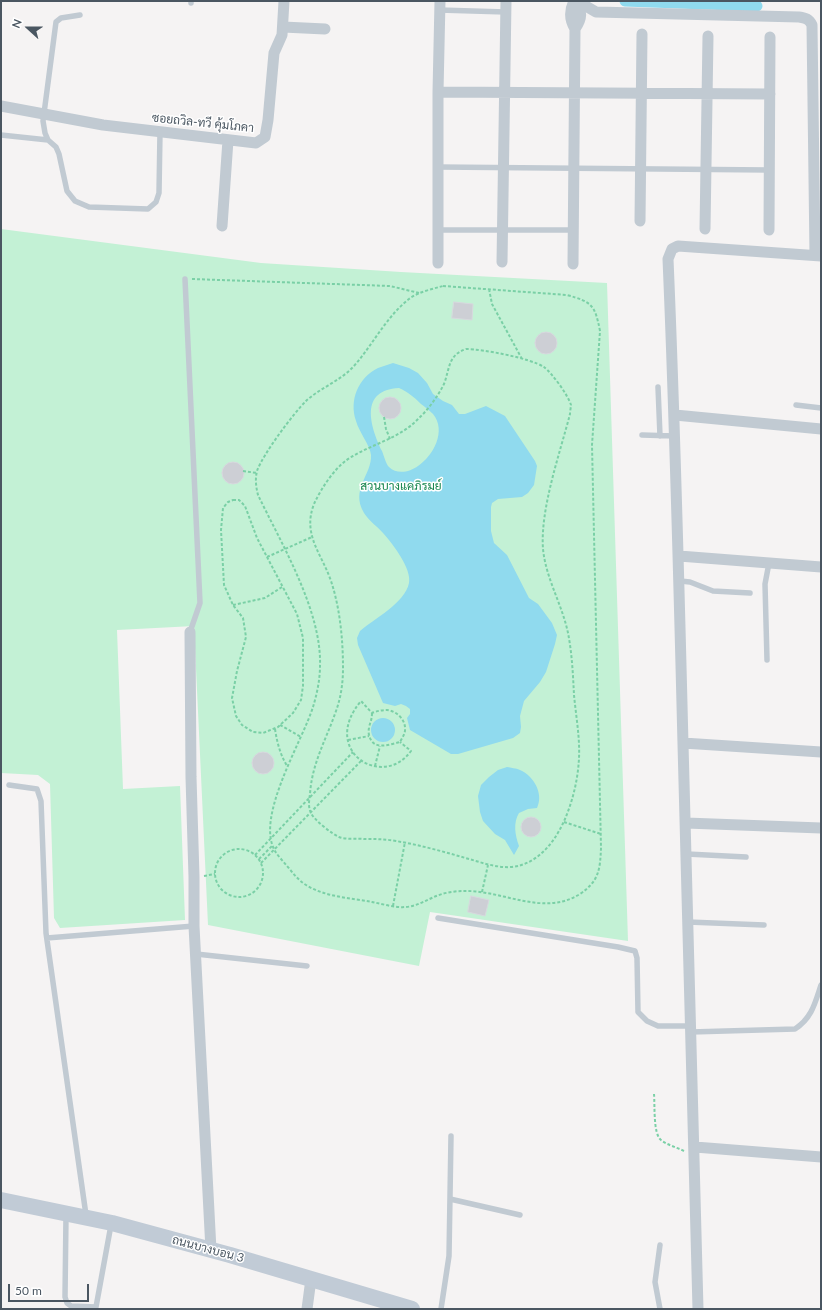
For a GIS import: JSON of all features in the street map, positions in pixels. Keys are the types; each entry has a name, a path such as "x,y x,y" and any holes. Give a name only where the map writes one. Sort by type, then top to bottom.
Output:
{"main road":[{"name":"ถนนบางบอน 3","path":"1,1200 112,1223 211,1250 412,1309"}],"street":[{"name":"ซอยถวิล-ทวี คุ้มโภคา","path":"1,106 103,126 256,144 265,137 274,53 282,35 284,1"},
{"path":"572,264 575,29 570,22 570,10 575,1"},
{"path":"582,1 584,5 596,12 799,17 807,18 812,25 818,256 678,246 672,249 668,259 680,581 698,1309"},
{"path":"438,263 439,6"},
{"path":"502,262 506,6"},
{"path":"283,27 325,29"},
{"path":"640,221 642,34"},
{"path":"705,229 708,36"},
{"path":"769,230 770,37"},
{"path":"438,92 770,94"},
{"path":"222,226 228,140"},
{"path":"674,415 821,429"},
{"path":"679,556 821,567"},
{"path":"190,632 194,926 211,1250"},
{"path":"683,743 821,752"},
{"path":"686,822 821,828"},
{"path":"695,1151 821,1157"},
{"path":"307,1309 311,1279"}],"lane":[{"path":"439,6 506,6"},
{"path":"80,15 60,18 56,22 44,121 45,133 48,140 56,147 60,154 67,191 75,201 90,207 148,209 156,202 159,193 160,132"},
{"path":"1,135 48,140"},
{"path":"438,167 769,170"},
{"path":"438,230 573,230"},
{"path":"184,279 200,603 190,632"},
{"path":"658,387 660,436"},
{"path":"796,405 821,408"},
{"path":"642,435 675,436"},
{"path":"767,660 765,584 769,563"},
{"path":"680,581 690,582 713,591 750,593"},
{"path":"8,784 37,789 41,801 47,938 86,1217"},
{"path":"686,854 746,857"},
{"path":"438,918 635,951 637,958 638,1012 647,1021 658,1026 691,1029 795,1029 803,1024 812,1013 821,986"},
{"path":"688,922 764,925"},
{"path":"47,938 194,926"},
{"path":"196,954 307,966"},
{"path":"441,1309 449,1256 451,1136"},
{"path":"450,1199 520,1216"},
{"path":"66,1213 65,1297 67,1303 71,1306 98,1308 112,1223"},
{"path":"660,1245 654,1282 660,1309"}],"path":[{"path":"184,279 390,286 420,293"},
{"path":"443,286 567,295 582,299 591,305 596,313 599,325 600,330 592,445 601,834 600,868 596,878 587,889 572,898 553,904 538,903 482,892 466,891 442,894 403,908 329,894 305,885 274,849 270,839 269,827 272,812 287,766 313,708 318,689 320,648 313,617 297,575 258,495 256,482 257,473 264,459 283,430 306,401 352,367 389,319 410,298 420,293 443,286"},
{"path":"489,289 492,304 522,359"},
{"path":"466,349 477,349 522,359 544,367 555,378 571,405 550,490 544,521 543,546 546,566 568,631 579,757 571,804 556,838 540,856 513,867 488,865 404,842 386,839 339,837 312,817 309,806 310,787 317,758 336,711 343,684 343,661 337,607 331,580 312,537 310,526 311,514 321,491 345,461 354,455 390,439 418,420 430,407 444,385 452,358 458,352 466,349"},
{"path":"384,417 386,429 390,439"},
{"path":"243,471 257,473"},
{"path":"239,500 245,506 257,538 267,557 297,614 303,638 303,686 301,700 293,713 280,725 264,733 254,732 242,725 236,716 232,698 246,637 243,618 233,605 224,585 221,530 223,508 228,502 239,500"},
{"path":"267,557 312,537"},
{"path":"233,605 265,598 282,587"},
{"path":"372,713 381,710 395,712 404,721 404,735 400,742 377,746 372,742 369,736 368,729 372,720 372,713 361,701 347,726 349,747 353,752 362,760 375,766 392,766 402,761 411,751 400,742"},
{"path":"280,725 301,737"},
{"path":"275,728 277,744 287,766"},
{"path":"348,740 369,736"},
{"path":"375,766 380,746"},
{"path":"255,855 310,799 353,752"},
{"path":"261,863 362,760"},
{"path":"564,822 601,834"},
{"path":"392,906 404,842"},
{"path":"259,859 273,845"},
{"path":"231,850 246,850 255,855 263,866 264,875 262,883 251,895 243,898 235,898 227,895 216,882 216,866 219,860 224,854 231,850"},
{"path":"482,892 488,865"},
{"path":"654,1094 656,1131 659,1139 667,1144 695,1151"}],"green space":[{"name":"สวนบางแคภิรมย์","path":"1,229 261,263 607,283 628,941 430,912 419,966 208,925 194,626 117,630 123,789 180,786 185,920 60,928 54,918 50,784 38,775 1,773"}],"water":[{"path":"393,363 409,368 418,373 427,383 433,394 452,405 459,414 465,414 486,406 505,416 537,466 534,485 528,493 522,497 498,499 492,503 491,531 494,543 507,555 529,598 538,604 552,623 557,635 555,644 546,672 540,682 524,701 520,716 520,733 513,738 458,754 451,754 410,730 407,718 410,714 410,709 406,706 401,704 395,706 383,703 358,645 357,638 360,631 395,604 402,597 409,583 408,571 401,557 381,530 368,519 360,504 359,497 360,489 368,469 371,455 369,447 359,430 354,413 357,390 360,384 371,372","holes":["399,388 408,393 433,414 439,428 436,443 429,456 424,462 415,468 404,472 392,470 387,464 374,431 371,411 373,402 378,395 386,390"]},
{"path":"383,718 392,721 395,730 392,739 383,742 374,739 371,730 374,721"},
{"path":"507,767 518,769 530,776 536,786 539,797 537,808 528,809 519,813 517,817 515,829 519,846 514,855 505,840 495,834 483,821 478,796 481,785 489,777 498,770"}],"building":[{"path":"454,302 473,304 472,320 452,318"},
{"path":"546,332 550,333 556,339 556,347 550,353 546,354 542,353 536,347 535,343 536,339 542,333"},
{"path":"390,397 394,398 400,404 400,412 394,418 390,419 386,418 380,412 379,408 380,404 386,398"},
{"path":"233,462 237,463 243,469 243,477 237,483 233,484 229,483 223,477 222,473 223,469 229,463"},
{"path":"263,752 267,753 273,759 273,767 267,773 263,774 259,773 253,767 252,763 253,759 259,753"},
{"path":"527,817 535,817 541,823 541,831 535,837 527,837 521,831 521,823"},
{"path":"471,896 489,900 485,916 468,912"}],"waterway":[{"path":"625,1 757,6"}]}
